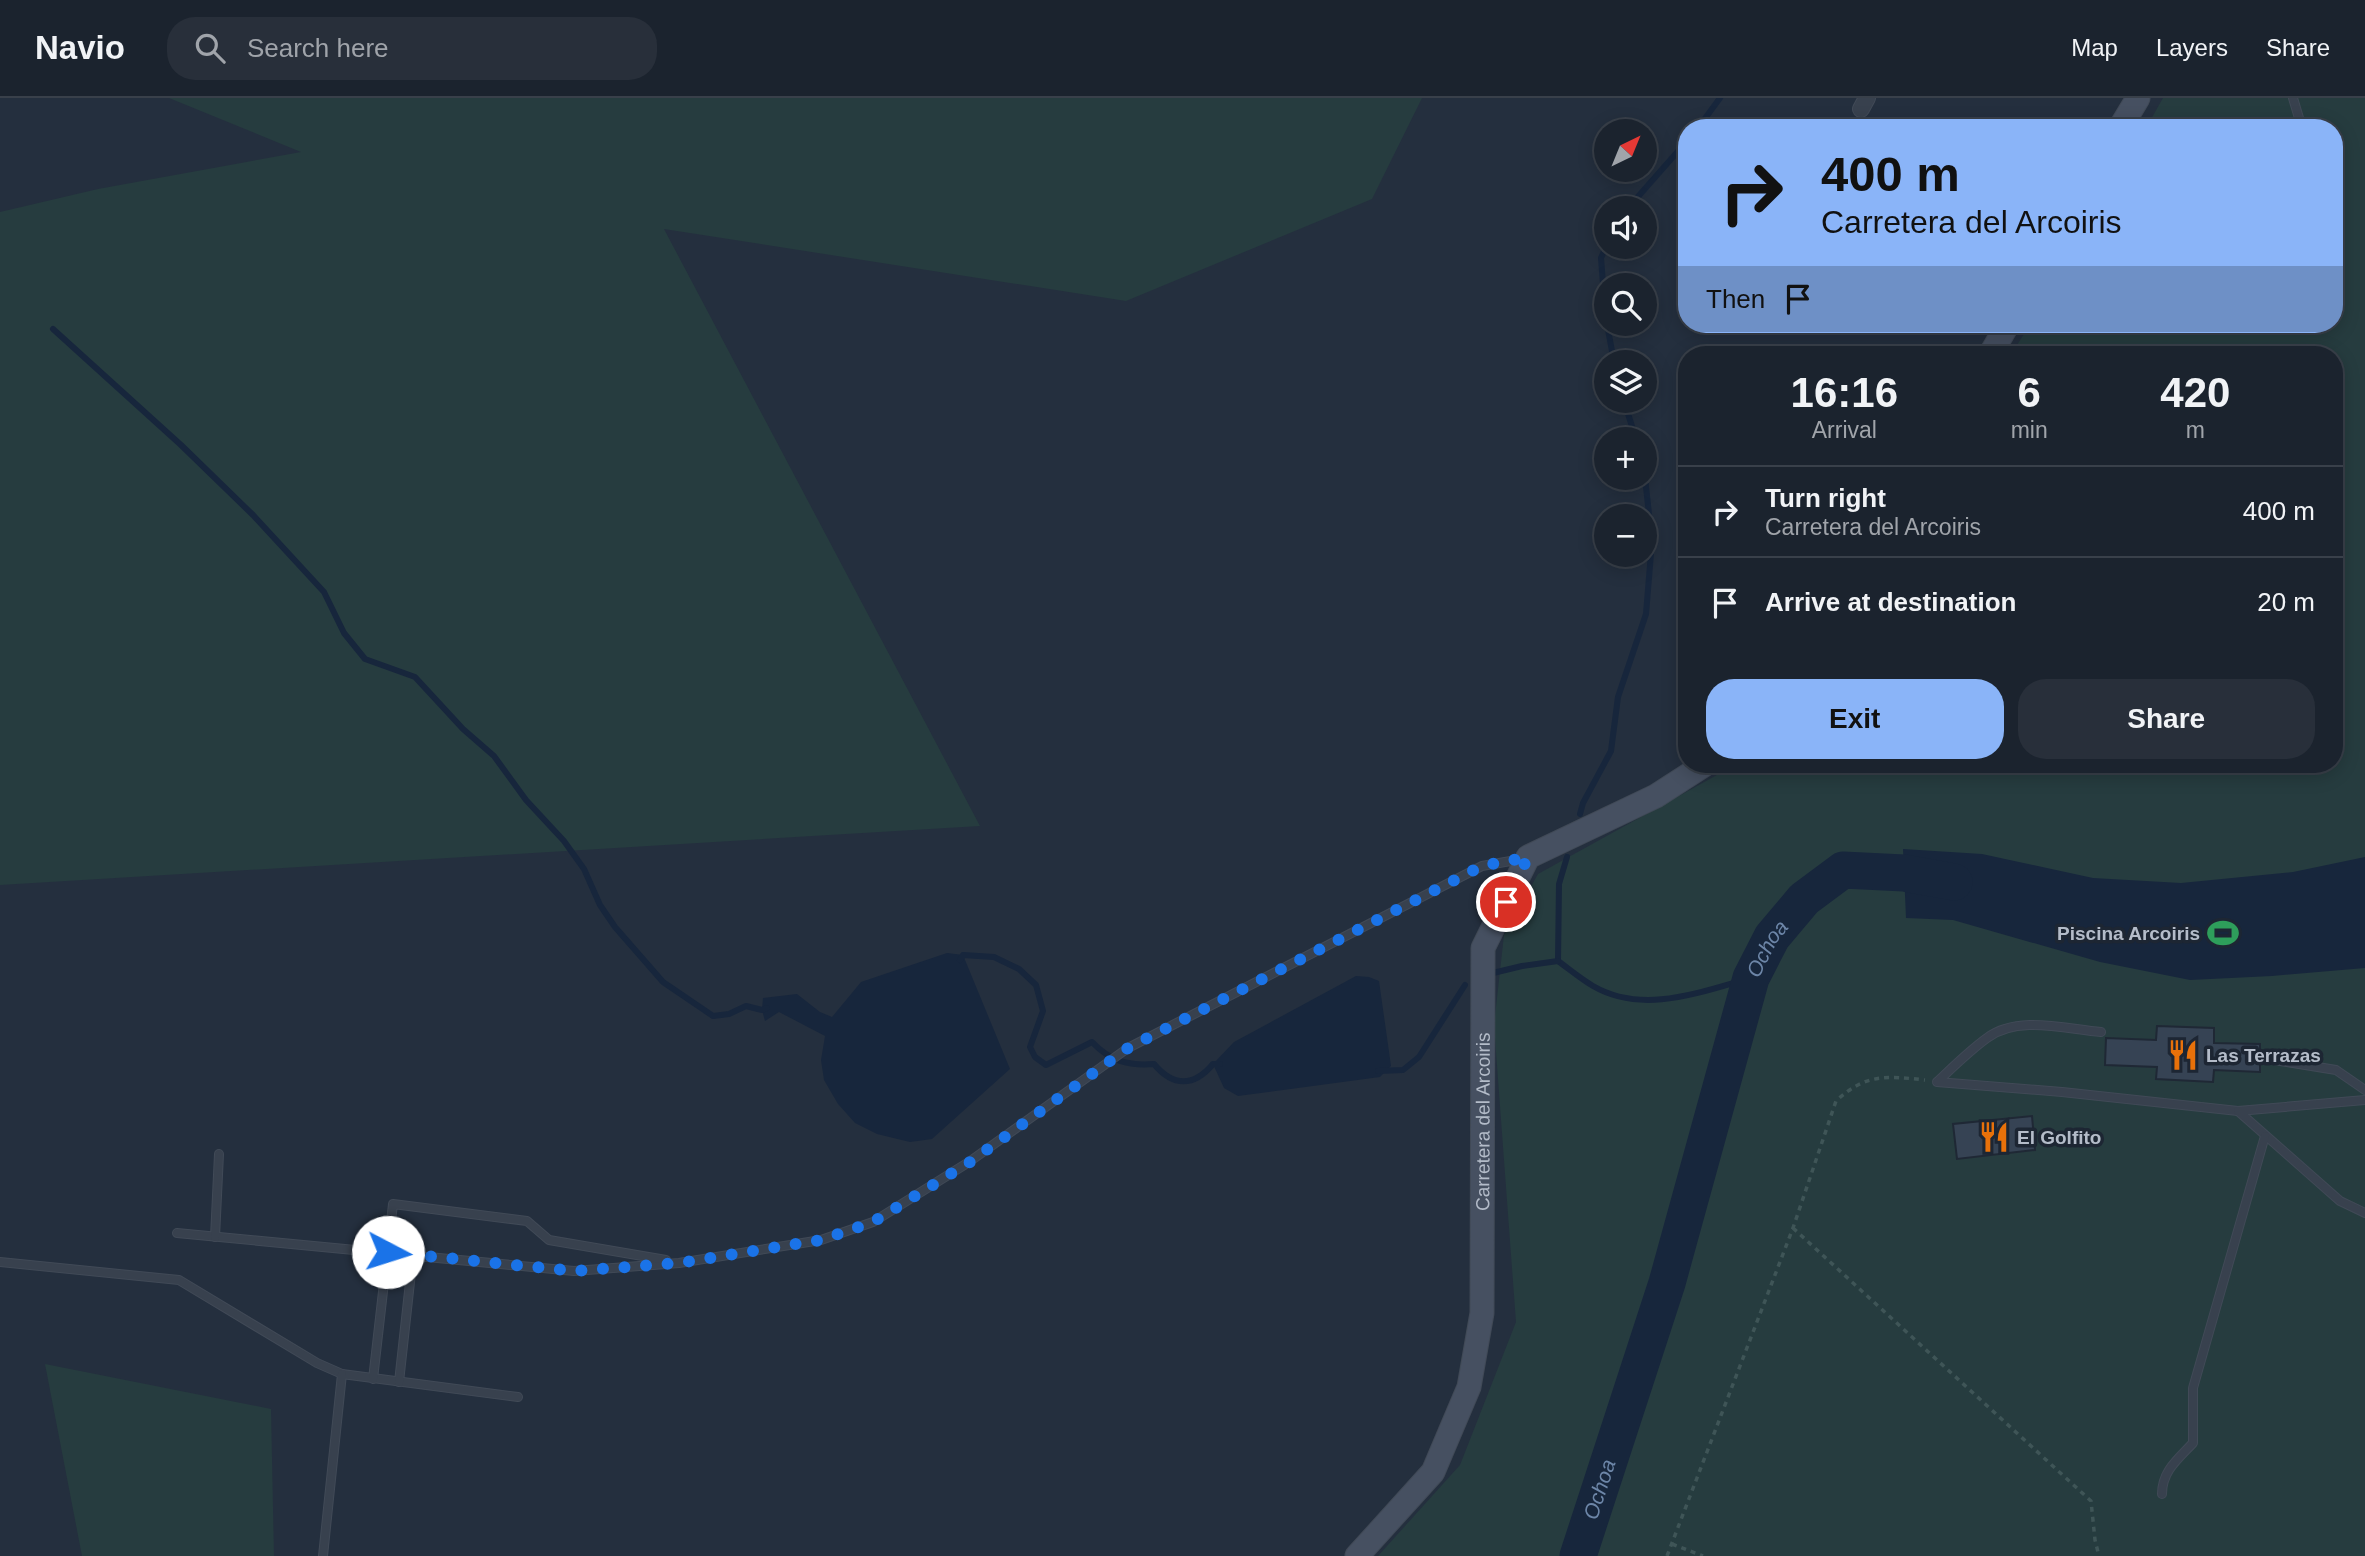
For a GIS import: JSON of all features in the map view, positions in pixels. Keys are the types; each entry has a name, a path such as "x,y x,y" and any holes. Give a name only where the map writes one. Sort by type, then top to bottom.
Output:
{"street":[{"path":"2125,119 2138,98"},
{"path":"1528,857 1656,796 1692,773"},
{"name":"Carretera del Arcoiris","path":"1357,1556 1433,1472 1469,1387 1482,1313 1483,947 1528,857"}],"lane":[{"path":"2293,98 2299,119"},
{"path":"177,1233 574,1271 679,1263 821,1240 873,1222 970,1162 1125,1050 1482,866 1528,857"},
{"path":"1937,1082 1989,1036 2009,1027 2029,1025 2101,1032"},
{"path":"2274,1059 2336,1070 2365,1090"},
{"path":"1937,1082 2238,1111 2365,1100"},
{"path":"2238,1111 2340,1201 2365,1213"},
{"path":"2162,1494 2167,1469 2193,1443 2193,1388 2266,1136"},
{"path":"215,1237 219,1154"},
{"path":"373,1379 393,1203 527,1221 549,1240 679,1263"},
{"path":"399,1382 413,1255"},
{"path":"0,1262 179,1280 317,1363 342,1374 518,1397"},
{"path":"323,1556 342,1374"}],"path":[{"path":"1667,1556 1793,1228 1836,1101 1850,1088 1871,1078 1891,1077 1937,1082"},
{"path":"1793,1228 2091,1501 2099,1556"},
{"path":"1672,1544 1703,1556"}],"green space":[{"path":"169,98 1422,98 1372,199 1126,301 664,229 980,826 0,885 0,212 98,189 301,152"},
{"path":"2163,98 2365,98 2365,1556 1378,1556 1460,1465 1516,1322 1494,1025 1504,935 1538,874 1721,773 2343,773 2343,346 2017,346 2024,333 2343,333 2343,119 2151,119"},
{"path":"45,1364 271,1409 274,1556 82,1556"}],"water":[{"path":"1903,849 1982,854 2093,878 2181,883 2293,872 2365,857 2365,968 2190,980 2100,962 1953,920 1906,918"},
{"path":"947,953 963,955 1010,1069 932,1139 910,1142 877,1134 855,1123 838,1104 824,1080 821,1060 825,1036 779,1012 765,1021 763,998 797,994 820,1012 832,1017 861,982"},
{"path":"1356,976 1379,981 1391,1066 1380,1077 1238,1096 1224,1088 1213,1064 1234,1042"}],"building":[{"name":"Las Terrazas","path":"2157,1026 2214,1028 2214,1043 2260,1044 2260,1072 2214,1070 2213,1082 2156,1079 2157,1067 2105,1065 2106,1038 2156,1040"},
{"name":"El Golfito","path":"2032,1116 2035,1150 1957,1159 1953,1124"}],"waterway":[{"path":"1705,119 1720,98"},
{"path":"1639,196 1678,151"},
{"path":"1601,259 1602,273"},
{"path":"53,329 181,445 253,515 324,592 344,633 365,659 415,677 463,729 494,756 526,800 564,841 584,869 600,905 615,927 663,982 713,1016 729,1014 746,1006 762,1010 767,1008"},
{"path":"1609,336 1612,350"},
{"path":"1628,413 1632,427"},
{"path":"1580,814 1583,803 1611,751 1618,697 1646,614 1652,541 1646,490"},
{"path":"1567,857 1559,884 1558,961 1593,986 1612,995 1652,1000 1692,994 1751,978"},
{"name":"Ochoa","path":"1578,1556 1667,1283 1751,978 1772,937 1804,899 1843,870 1904,873 1954,882"},
{"path":"960,960 963,955 994,957 1019,969 1036,985 1043,1011 1030,1047 1035,1057 1046,1065 1092,1042 1113,1058 1128,1063 1154,1064 1161,1072 1176,1080 1191,1080 1206,1072 1213,1064 1220,1064"},
{"path":"1493,973 1558,961"},
{"path":"1378,1071 1403,1070 1419,1057 1465,985"}],"place":[{"name":"Piscina Arcoiris","path":"2223,933"},
{"name":"Las Terrazas","path":"2183,1055"},
{"name":"El Golfito","path":"1994,1137"}],"route":[{"path":"388,1252 574,1271 679,1263 821,1240 873,1222 970,1162 1128,1048 1482,866 1528,857 1506,902"}]}
